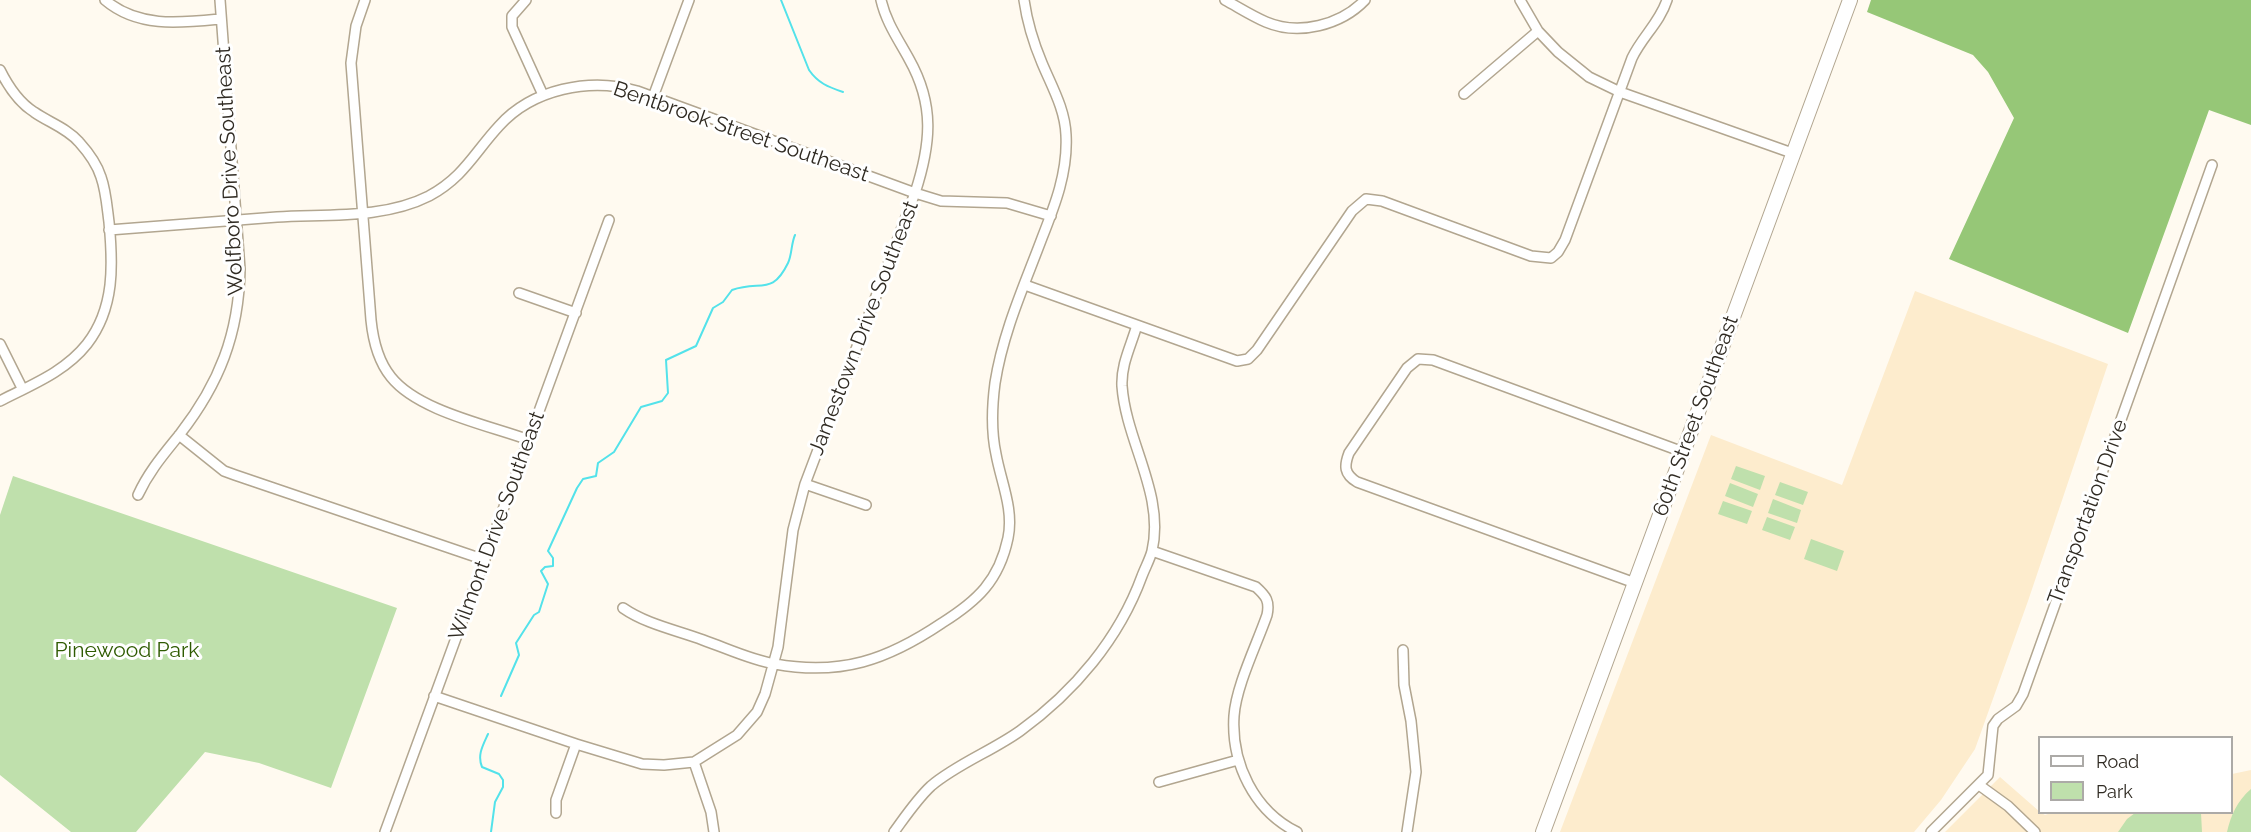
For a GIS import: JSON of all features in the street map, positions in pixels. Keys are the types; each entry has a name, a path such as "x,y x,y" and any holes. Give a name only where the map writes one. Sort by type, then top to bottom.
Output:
{"main road":[{"name":"60th Street Southeast","path":"1543,832 1850,0"}],"street":[{"path":"105,0 128,15 152,22 220,20"},
{"name":"Wolfboro Drive Southeast","path":"138,495 147,475 179,435 213,386 222,367 234,328 240,277 220,0"},
{"path":"365,0 356,26 351,63 373,339 376,348 390,376 404,390 428,405 529,440"},
{"path":"526,0 512,16 512,27 543,95"},
{"path":"653,97 689,0"},
{"name":"Jamestown Drive Southeast","path":"694,762 737,735 757,712 765,694 778,647 793,530 805,484 915,193 927,151 927,104 919,78 891,29 881,0"},
{"path":"623,608 650,621 773,664 809,669 828,668 856,664 914,642 964,609 991,581 1001,562 1009,536 1010,511 994,444 994,392 1003,343 1051,216 1063,178 1066,154 1065,124 1038,54 1024,0"},
{"path":"1225,0 1267,22 1286,28 1307,28 1333,22 1354,11 1365,0"},
{"path":"1520,0 1538,31 1581,71 1620,92 1792,153"},
{"path":"1025,285 1237,361 1248,359 1257,350 1352,211 1366,199 1382,201 1531,256 1551,258 1558,252 1565,240 1636,47 1664,13 1667,0"},
{"path":"1464,94 1538,31"},
{"path":"0,70 10,89 25,106 78,140 91,156 101,177 109,230 111,285 105,313 97,330 82,350 59,370 0,401"},
{"name":"Bentbrook Street Southeast","path":"109,230 363,212 410,204 444,187 471,162 501,123 513,112 543,95 578,86 597,85 628,89 653,97 941,201 1006,203 1051,216"},
{"name":"Transportation Drive","path":"1931,832 1988,775 1993,726 1998,719 2016,706 2023,693 2212,165"},
{"name":"Wilmont Drive Southeast","path":"385,832 609,220"},
{"path":"519,293 576,313"},
{"path":"894,832 932,786 1018,732 1069,691 1094,662 1121,620 1137,589 1152,550 1154,517 1128,419 1122,384 1124,360 1137,325"},
{"path":"0,344 22,388"},
{"path":"1635,583 1357,482 1349,477 1346,471 1349,453 1407,368 1418,359 1433,360 1683,452"},
{"path":"179,435 224,471 485,560"},
{"path":"805,484 866,505"},
{"path":"1152,550 1256,587 1267,597 1268,615 1240,690 1234,715 1238,760 1251,790 1267,812 1297,832"},
{"path":"1403,650 1404,685 1411,721 1416,772 1407,832"},
{"path":"434,696 642,764 664,765 694,762 711,812 714,832"},
{"path":"556,813 556,800 576,744"},
{"path":"1159,783 1238,760"},
{"path":"1979,785 2008,806 2035,832"}],"shaded area":[{"path":"1915,291 2108,364 1975,749 1941,800 1914,832 1560,832 1711,435 1842,485"},
{"path":"2251,770 2251,832 1945,832 2000,777 2038,810 2038,814 2233,814 2233,774"}],"green space":[{"path":"1871,0 2251,0 2251,125 2209,110 2128,333 1949,259 2014,118 1988,72 1973,55 1867,12"},
{"path":"1736,466 1765,476 1760,490 1731,479"},
{"name":"Pinewood Park","path":"13,476 397,608 331,788 259,763 205,752 136,832 71,832 0,775 0,515"},
{"path":"1780,482 1808,492 1803,505 1775,495"},
{"path":"1730,483 1758,494 1753,507 1725,496"},
{"path":"1773,499 1801,510 1797,523 1768,513"},
{"path":"1723,501 1752,511 1747,524 1718,514"},
{"path":"1767,517 1795,527 1790,540 1762,530"},
{"path":"1811,539 1844,551 1837,571 1804,559"},
{"path":"2251,789 2251,832 2227,832 2230,820 2242,798"},
{"path":"2134,814 2201,814 2202,832 2118,832"}],"waterway":[{"path":"781,0 809,70 824,84 843,92"},
{"path":"501,696 519,655 516,643 534,615 539,612 548,584 541,571 545,567 553,566 553,558 548,551 577,488 583,479 596,476 598,463 614,452 641,407 662,401 668,393 666,360 696,346 713,308 723,302 732,290 765,285 777,280 788,263 795,235"},
{"path":"488,734 480,754 482,767 499,774 503,780 503,787 495,802 491,832"}]}
